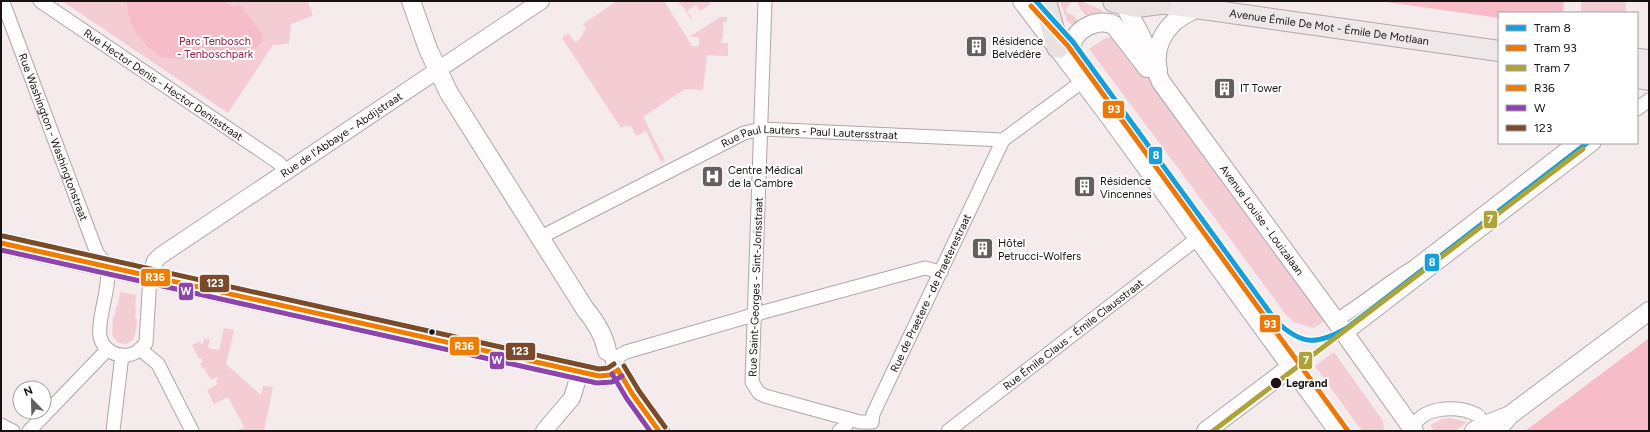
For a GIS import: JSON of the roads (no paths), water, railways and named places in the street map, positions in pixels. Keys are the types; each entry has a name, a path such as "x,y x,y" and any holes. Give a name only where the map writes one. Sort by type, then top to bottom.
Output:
{"highway":[{"path":"1045,1 1058,47"},
{"name":"Avenue Louise - Louizalaan","path":"1120,2 1137,6 1157,2"}],"main road":[{"path":"411,1 428,49 449,93 585,309 586,320 598,343 612,360 636,400 659,431"},
{"path":"1022,1 1081,78 1338,431"},
{"name":"Avenue Louise - Louizalaan","path":"1120,2 1140,34 1161,82 1414,430"},
{"name":"Avenue Émile De Mot - Émile De Motlaan","path":"1157,2 1195,9 1498,51"},
{"path":"1161,82 1156,61 1157,50 1173,23 1195,9"},
{"path":"1081,78 1071,52 1075,37 1084,28 1107,22 1114,25 1150,73 1161,82"},
{"path":"1638,59 1649,60"},
{"path":"1638,78 1649,79"},
{"path":"1,243 599,376 610,375 612,360"},
{"path":"1483,430 1510,415 1649,311"},
{"path":"1206,431 1291,367"}],"street":[{"name":"Rue Hector Denis - Hector Denisstraat","path":"40,1 279,163 285,171"},
{"name":"Rue de l'Abbaye - Abdijstraat","path":"150,276 154,264 160,256 541,1"},
{"name":"Rue Saint-Georges - Sint-Jorisstraat","path":"765,1 752,382 759,393 764,396 876,426"},
{"name":"Rue Washington - Washingtonstraat","path":"6,3 97,253 107,267"},
{"path":"1003,140 1081,78"},
{"path":"1638,90 1649,79"},
{"path":"1638,108 1649,100"},
{"name":"Rue Paul Lauters - Paul Lautersstraat","path":"539,238 744,133 761,129 1003,140"},
{"name":"Rue de Praetere - de Praeterestraat","path":"876,426 873,414 1003,140"},
{"path":"1340,328 1402,274 1414,267 1573,144"},
{"path":"1340,328 1357,325 1593,144"},
{"name":"Rue Émile Claus - Émile Clausstraat","path":"948,431 1198,238"},
{"path":"107,267 107,284 100,336 107,350 114,354 130,355 146,343 150,276"},
{"path":"612,360 626,352 925,268 941,272"},
{"path":"140,349 158,364 192,431"},
{"path":"29,431 107,350"},
{"path":"113,431 122,355"},
{"path":"544,431 572,398 580,372"},
{"name":"Avenue Louise - Louizalaan","path":"1414,430 1414,425 1427,414 1440,409 1450,408 1469,411 1477,415 1480,418 1483,430"},
{"path":"839,431 846,426 849,419"},
{"path":"1,425 13,431"}],"tram line":[{"name":"8","path":"1036,1 1073,42 1276,321 1285,329 1302,339 1318,340 1327,338 1347,328 1586,144"},
{"name":"93","path":"1031,6 1068,46 1348,431"},
{"name":"7","path":"1213,431 1583,149"}],"place":[{"name":"Résidence Belvédère","path":"976,47"},
{"name":"IT Tower","path":"1224,88"},
{"name":"Centre Médical de la Cambre","path":"712,176"},
{"name":"Résidence Vincennes","path":"1085,187"},
{"name":"Hôtel Petrucci-Wolfers","path":"982,249"},
{"name":"Legrand","path":"1276,383"}],"park label":[{"name":"Parc Tenbosch - Tenboschpark","path":"215,47"}]}
